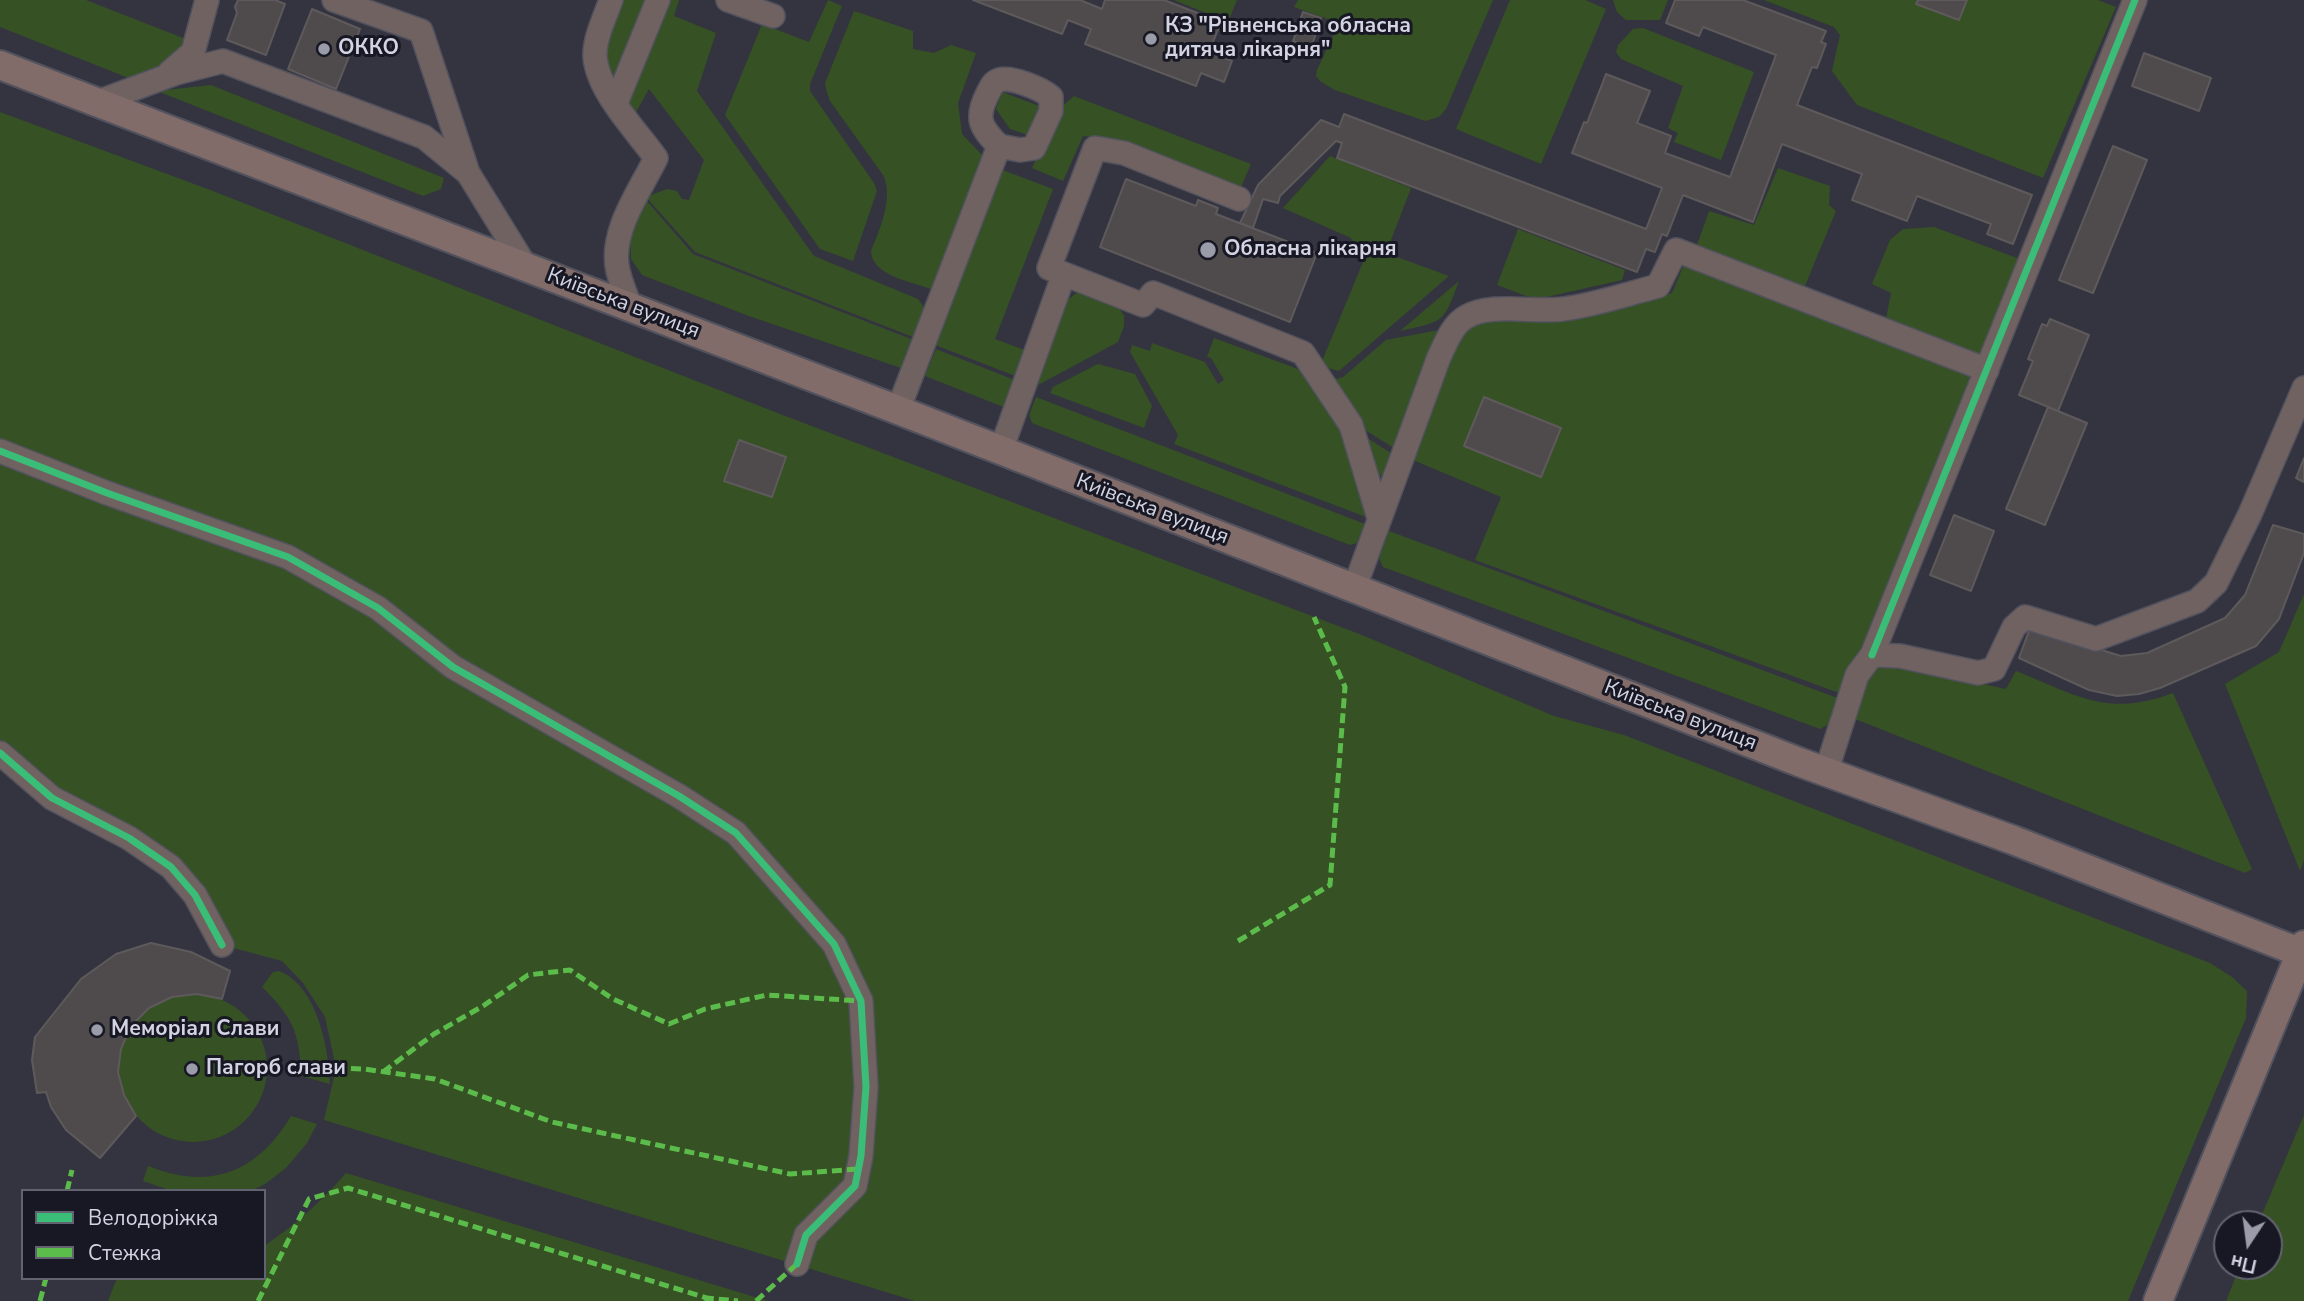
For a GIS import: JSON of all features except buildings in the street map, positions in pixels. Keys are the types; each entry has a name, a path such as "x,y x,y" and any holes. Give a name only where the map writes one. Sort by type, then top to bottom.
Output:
{"main road":[{"name":"Київська вулиця","path":"0,65 898,410 1826,772 2303,950"},
{"path":"2158,1301 2303,950"}],"street":[{"path":"163,77 193,52 207,0"},
{"path":"334,0 421,31 468,173 526,267"},
{"path":"611,0 595,55 600,82 656,158 628,212 618,239 617,270 631,307"},
{"path":"616,103 658,0"},
{"path":"728,0 773,16"},
{"path":"1826,772 1857,675 1872,655 1987,370 2127,2"},
{"path":"97,102 163,77 223,61 424,137 468,173"},
{"path":"898,410 999,146"},
{"path":"1239,199 1124,153 1095,148 1049,268 1143,305 1153,293 1303,353 1351,425 1387,507"},
{"path":"1354,589 1387,507 1439,357 1451,332 1464,317 1480,310 1562,310 1658,286 1676,250 1987,370"},
{"path":"1000,450 1064,274"},
{"path":"1872,655 1900,656 1978,673 1987,672 1994,669 2014,627 2025,617 2096,639 2197,601 2216,583 2249,515 2304,388"},
{"path":"0,451 107,493 288,557 378,608 453,667 679,796 736,833 834,944 861,1001 866,1087 861,1156 855,1186 807,1235 797,1265"},
{"path":"0,753 52,798 129,838 171,867 195,895 222,945"}],"green space":[{"path":"0,0 86,0 183,38 183,54 136,81 0,27"},
{"path":"621,0 649,0 618,79 610,70 605,50"},
{"path":"666,0 679,0 674,16 716,33 697,91 814,256 918,299 924,307 913,337 695,252 646,197 667,189 677,191 682,199 689,200 704,160 649,89 636,112 629,102 631,88"},
{"path":"828,0 842,6 810,84 810,91 877,191 853,261 820,249 725,115 762,24 809,42"},
{"path":"1174,0 1237,0 1228,22"},
{"path":"1298,0 1493,0 1446,109 1439,117 1425,121 1335,90 1321,82 1316,76 1317,70 1339,23 1294,7"},
{"path":"1510,0 1585,0 1606,9 1541,164 1456,129"},
{"path":"1613,0 1668,0 1660,20 1626,20 1617,12"},
{"path":"1764,0 1918,0 1917,4 1959,20 1967,0 2098,0 2116,7 2043,178 1857,105 1832,71 1840,35 1834,27"},
{"path":"854,11 913,31 913,49 934,53 951,45 976,53 958,103 962,134 983,156 931,289 885,272 873,259 871,251 882,223 886,184 883,175 830,101 825,83"},
{"path":"1643,28 1754,72 1721,160 1674,142 1678,133 1668,128 1683,86 1621,59 1616,52 1618,45 1633,29"},
{"path":"211,85 444,178 441,189 423,196 157,91"},
{"path":"1002,92 1045,108 1034,137 1010,129 996,109"},
{"path":"1074,96 1251,164 1239,192 1107,139 1083,136 1063,181 1032,168 1060,108"},
{"path":"0,112 213,191 780,414 1362,635 1554,716 1624,735 2210,963 2232,977 2247,991 2246,1018 2128,1301 915,1301 324,1120 336,1068 325,1017 303,983 282,961 222,945 195,895 0,753"},
{"path":"1330,156 1411,188 1386,253 1449,276 1339,371 1320,366 1363,262 1351,238 1283,208"},
{"path":"1778,168 1830,186 1829,205 1836,211 1802,293 1695,251 1709,211 1754,225"},
{"path":"1000,169 1053,189 995,339 1027,351 1018,377 935,345"},
{"path":"646,200 693,254 911,339 901,368 749,316 642,275 631,259 630,235"},
{"path":"1934,227 2025,261 1983,360 1885,324 1891,293 1872,284 1890,240 1903,229"},
{"path":"1518,229 1625,270 1622,280 1542,298 1526,296 1497,285"},
{"path":"1687,257 1980,371 1867,654 1842,694 1475,560 1501,497 1413,460 1448,364 1468,331 1479,321 1655,298 1672,293"},
{"path":"1459,281 1449,306 1440,318 1426,325 1400,331"},
{"path":"1078,292 1088,293 1119,308 1124,316 1124,326 1118,342 1038,385 1065,302"},
{"path":"1439,330 1397,450 1354,423 1329,381 1343,377 1386,340"},
{"path":"1214,338 1306,372 1342,428 1366,517 1174,444 1178,435 1130,352 1132,345 1150,351 1152,343 1205,362 1218,384 1224,380 1211,358 1207,357"},
{"path":"936,349 1017,381 1006,408 925,376"},
{"path":"1098,364 1135,374 1152,406 1144,428 1050,393 1053,387"},
{"path":"1036,397 1365,524 1357,543 1350,545 1032,423 1029,415"},
{"path":"1361,434 1394,455 1387,474 1376,477"},
{"path":"1389,531 1840,699 1831,723 1820,729 1383,567 1379,558"},
{"path":"2304,594 2304,860 2300,871 2225,684 2279,652"},
{"path":"1895,665 2006,689 2016,671 2075,695 2110,703 2150,700 2173,693 2252,869 2245,873 1855,719 1866,679 1877,668"},
{"path":"279,971 292,978 312,1004 327,1054 330,1084 301,1076 299,1049 293,1027 288,1017 262,987 273,972"},
{"path":"193,994 221,1000 245,1016 261,1040 267,1068 261,1096 245,1120 221,1136 193,1142 165,1136 141,1120 125,1096 119,1068 125,1040 141,1016 165,1000"},
{"path":"2304,1115 2304,1301 2226,1301 2234,1280 2283,1280 2283,1210 2264,1210"},
{"path":"291,1116 317,1124 307,1143 286,1168 255,1189 166,1189 143,1181 148,1166 192,1177 230,1172 263,1151 278,1136"},
{"path":"346,1173 768,1301 108,1301 116,1280 266,1280 266,1245 327,1194"}],"marked path":[{"path":"1238,941 1330,885 1345,687 1314,617"},
{"path":"383,1072 434,1034 483,1006 528,975 570,970 613,999 669,1024 705,1009 767,995 861,1001"},
{"path":"336,1068 435,1079 552,1122 790,1174 858,1169"},
{"path":"67,1189 72,1170"},
{"path":"258,1301 309,1199 348,1188 707,1298"},
{"path":"756,1301 797,1264"},
{"path":"40,1301 45,1280"},
{"path":"706,1301 707,1298 738,1301"}],"cycle path":[{"path":"1872,655 2135,0"},
{"path":"0,451 107,493 288,557 378,608 453,667 679,796 736,833 834,944 861,1001 866,1087 861,1156 855,1186 806,1235 797,1264"},
{"path":"0,753 52,798 129,838 171,867 195,895 222,945"}],"place":[{"name":"КЗ \"Рівненська обласна дитяча лікарня\"","path":"1151,39"},
{"name":"ОККО","path":"324,49"},
{"name":"Обласна лікарня","path":"1208,250"},
{"name":"Меморіал Слави","path":"97,1030"},
{"name":"Пагорб слави","path":"192,1069"}]}
